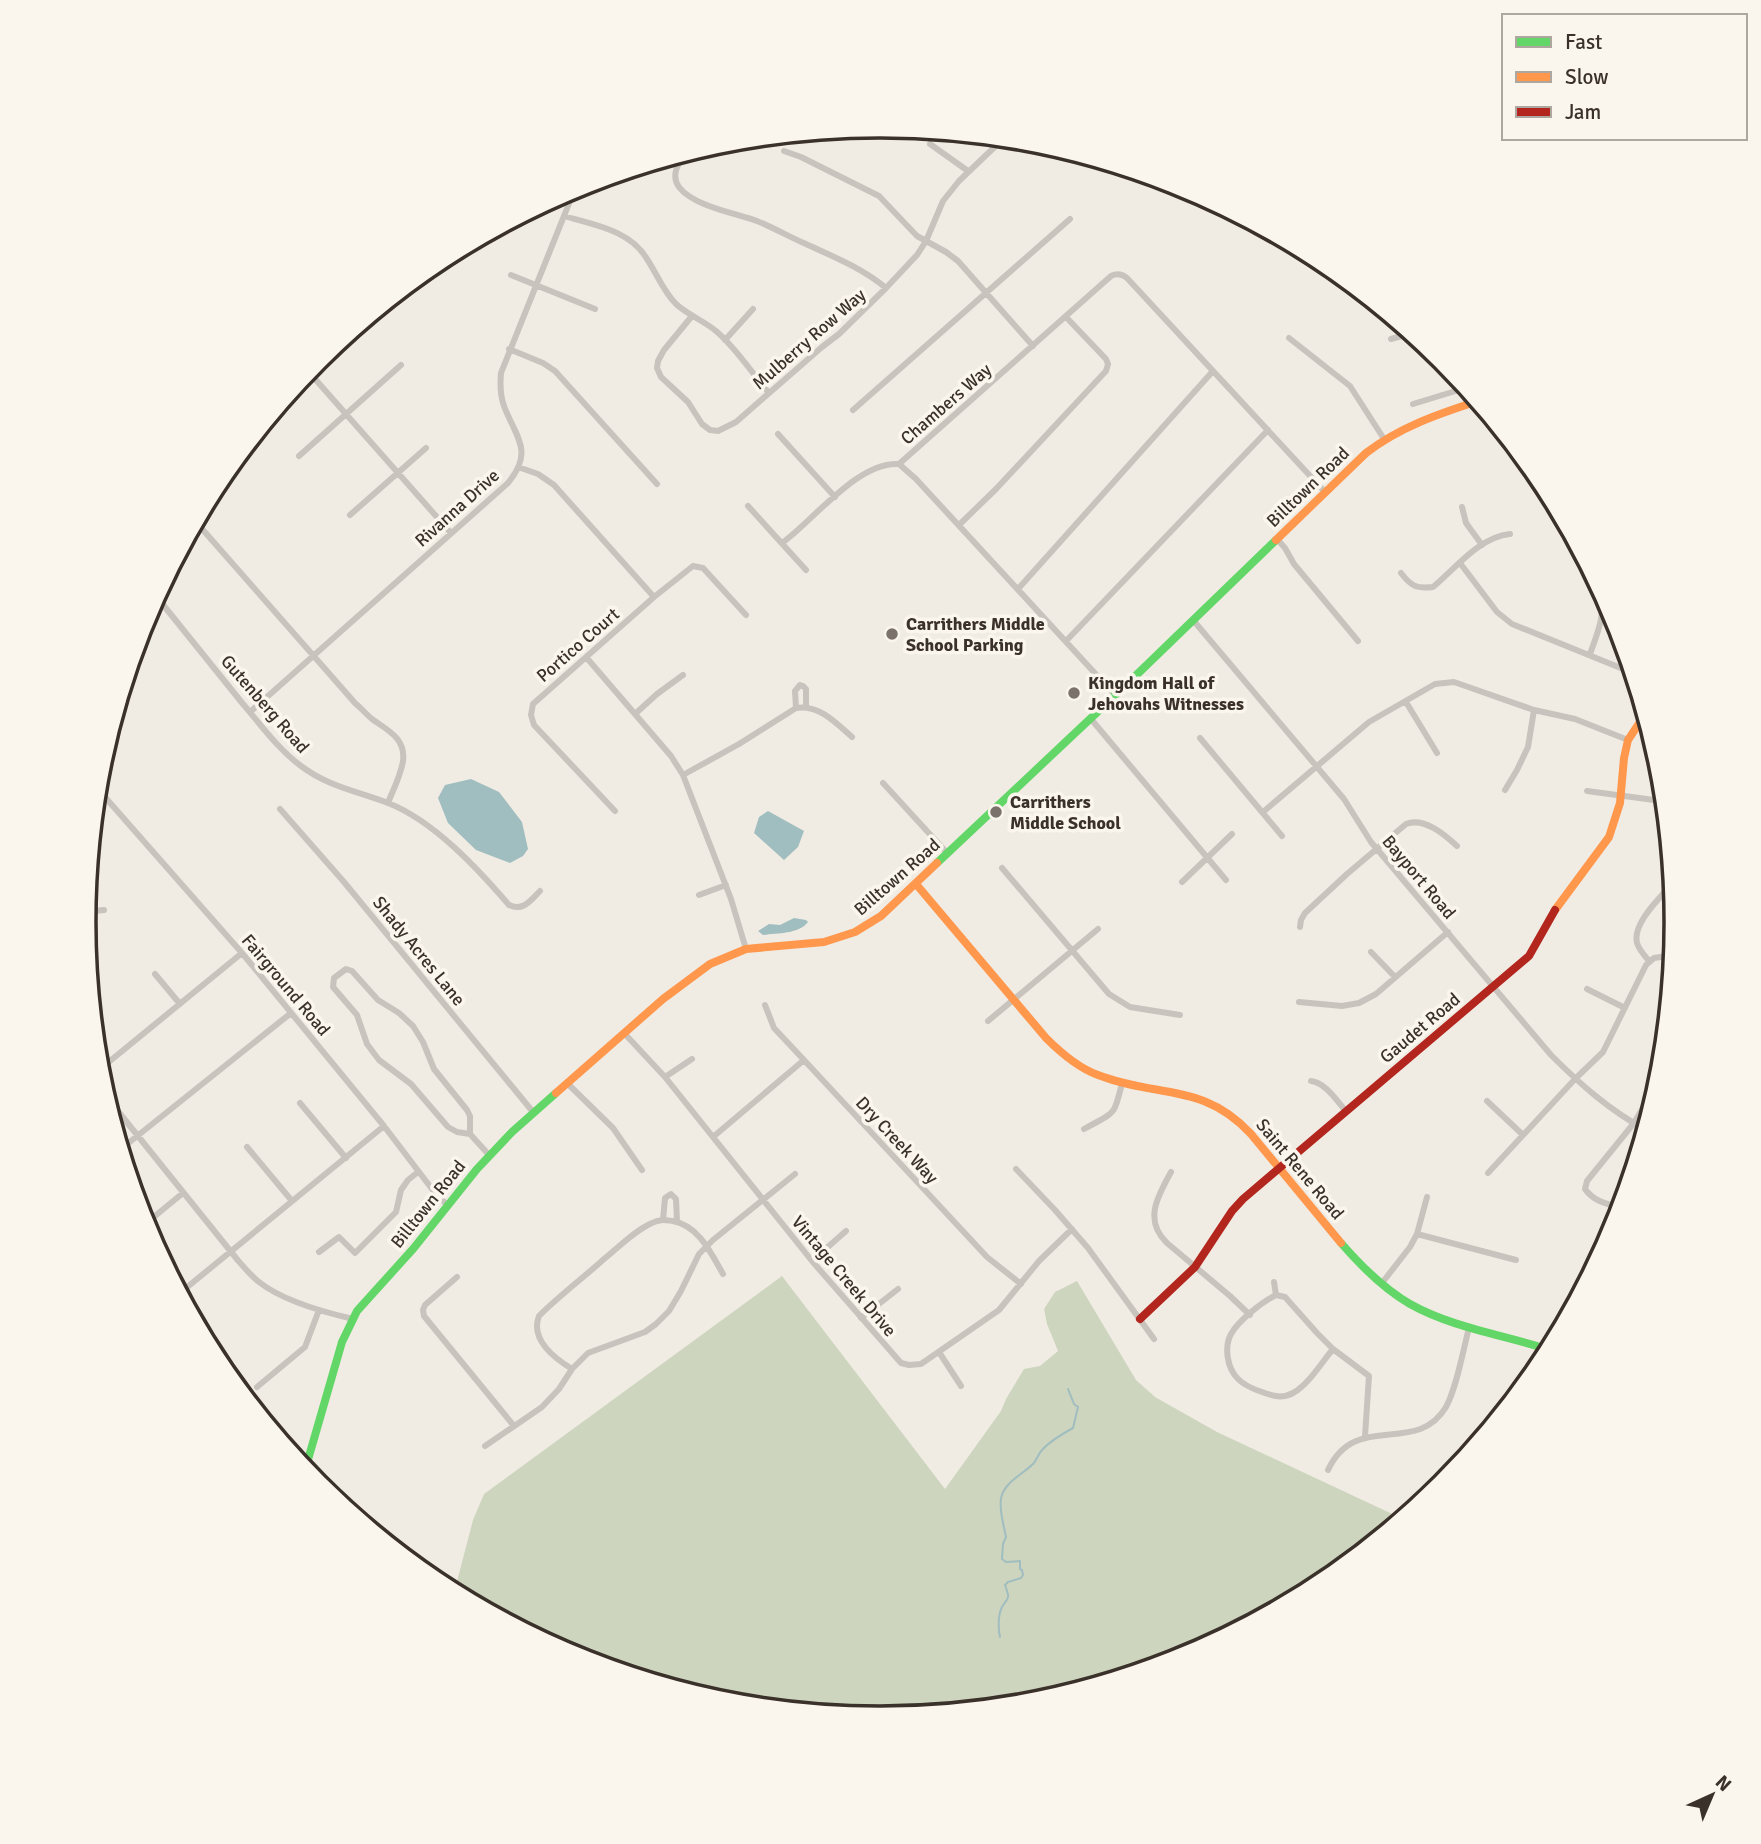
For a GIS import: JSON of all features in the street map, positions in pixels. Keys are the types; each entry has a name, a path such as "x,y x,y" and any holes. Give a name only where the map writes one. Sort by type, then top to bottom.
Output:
{"main road":[{"name":"Billtown Road","path":"308,1458 337,1355 363,1303 413,1250 489,1155 533,1112 695,974 724,957 746,949 824,942 845,937 881,916 1366,453 1407,425 1467,404"},
{"name":"Gaudet Road","path":"1140,1319 1195,1268 1232,1211 1243,1199 1529,956 1558,905 1605,845 1614,828 1628,740 1639,723"},
{"name":"Saint Rene Road","path":"916,884 1046,1038 1071,1060 1098,1076 1122,1083 1176,1091 1199,1098 1223,1110 1249,1130 1354,1257 1393,1293 1442,1319 1540,1347"}],"street":[{"path":"930,144 968,171"},
{"name":"Mulberry Row Way","path":"692,316 664,350 657,368 661,377 688,402 702,424 710,430 723,430 736,422 839,334 886,288 917,255 943,201 968,171 995,146"},
{"path":"784,150 879,196 917,236 958,261 1033,346"},
{"path":"679,164 676,169 676,181 680,188 694,199 756,220 855,267 886,288"},
{"name":"Rivanna Drive","path":"250,712 508,482 518,467 521,451 519,438 503,404 501,373 570,202"},
{"path":"564,216 618,233 634,242 666,292 677,304 715,330 738,352 769,393"},
{"path":"853,410 1070,219"},
{"name":"Chambers Way","path":"782,544 859,476 869,470 899,464 1111,276 1122,274 1127,278 1213,371"},
{"path":"511,275 595,309"},
{"path":"725,340 753,309"},
{"path":"959,525 1106,371 1106,359 1066,317"},
{"path":"1391,339 1402,336"},
{"path":"1289,338 1350,386 1384,439"},
{"path":"509,349 555,371 657,484"},
{"path":"299,456 401,365"},
{"path":"1018,589 1213,371 1325,492"},
{"path":"315,379 451,533"},
{"path":"1413,404 1457,390"},
{"path":"1465,400 1467,404"},
{"path":"1066,641 1268,430"},
{"path":"778,434 835,497"},
{"path":"350,515 426,448"},
{"path":"899,464 916,479 1115,695"},
{"path":"518,467 538,474 554,485 654,597"},
{"path":"748,506 806,570"},
{"path":"1462,507 1466,523 1482,545"},
{"path":"201,529 355,704 398,738 402,761 388,803"},
{"path":"1401,573 1413,586 1433,587 1482,545 1494,538 1510,534"},
{"path":"1277,539 1294,564 1358,641"},
{"path":"1460,563 1506,620 1622,668"},
{"name":"Portico Court","path":"615,811 534,725 531,715 533,704 689,568 703,568 746,615"},
{"name":"Gutenberg Road","path":"163,605 250,712 299,765 336,787 388,803 416,817 477,869 509,905 521,908 540,891"},
{"path":"1590,654 1602,615"},
{"name":"Bayport Road","path":"1194,620 1348,803 1365,834 1551,1055 1600,1100 1638,1125"},
{"path":"586,657 671,755 683,775 726,885 746,949"},
{"path":"635,714 684,675"},
{"path":"1263,812 1369,722 1435,684 1454,682 1534,710 1574,719 1628,740"},
{"path":"796,708 795,691 800,685 806,689 806,707"},
{"path":"1406,702 1437,753"},
{"path":"683,775 731,749 796,708 806,707 825,714 852,737"},
{"path":"1505,790 1528,747 1534,710"},
{"path":"1090,719 1226,880"},
{"path":"1200,738 1282,836"},
{"path":"883,783 948,854"},
{"path":"1587,790 1654,800"},
{"name":"Fairground Road","path":"106,799 242,953 448,1206"},
{"name":"Shady Acres Lane","path":"281,809 533,1112"},
{"path":"1300,927 1305,913 1406,824 1415,821 1427,825 1457,846"},
{"path":"1182,882 1232,834"},
{"path":"1002,869 1109,994 1140,1010 1180,1015"},
{"path":"699,895 726,885"},
{"path":"1649,961 1638,946 1637,930 1664,894"},
{"path":"96,911 104,910"},
{"path":"988,1021 1098,929"},
{"path":"1299,1002 1342,1006 1369,999 1448,932"},
{"path":"1371,952 1395,977"},
{"path":"109,1062 242,953"},
{"path":"1488,1173 1603,1052 1643,970 1649,961 1664,956"},
{"path":"470,1134 470,1116 467,1110 434,1069 413,1026 378,1000 352,971 346,970 334,978 333,987 357,1015 367,1044 379,1060 411,1084 448,1127 470,1134 489,1155"},
{"path":"155,974 180,1004"},
{"path":"1587,989 1625,1008"},
{"name":"Dry Creek Way","path":"765,1005 775,1028 987,1256 1021,1284"},
{"path":"129,1143 291,1013"},
{"name":"Vintage Creek Drive","path":"624,1033 665,1077 812,1261 901,1363 918,1365 999,1310 1039,1261 1072,1229"},
{"path":"665,1077 692,1059"},
{"path":"713,1137 804,1059"},
{"path":"1311,1080 1325,1087 1346,1111"},
{"path":"567,1083 613,1128 642,1170"},
{"path":"1084,1129 1112,1114 1117,1106 1122,1083"},
{"path":"1487,1101 1523,1135"},
{"path":"300,1102 346,1158"},
{"path":"1611,1205 1595,1200 1585,1189 1591,1175 1620,1142 1642,1110"},
{"path":"120,1114 251,1275 268,1288 319,1310 353,1319"},
{"path":"187,1287 384,1126"},
{"path":"247,1147 292,1201"},
{"path":"1016,1169 1088,1248 1154,1339"},
{"path":"319,1252 339,1237 355,1253 396,1212 401,1190 418,1172"},
{"path":"1171,1172 1156,1201 1155,1221 1162,1239 1250,1315"},
{"path":"485,1446 542,1407 588,1353 645,1332 656,1324 681,1291 699,1254 707,1245 795,1174"},
{"path":"154,1217 183,1193"},
{"path":"663,1220 665,1198 671,1195 676,1199 677,1222"},
{"path":"1382,1283 1417,1234 1427,1197"},
{"path":"572,1369 540,1342 536,1327 539,1316 623,1243 649,1224 663,1220 677,1222 695,1232 707,1245 723,1274"},
{"path":"812,1261 846,1231"},
{"path":"1417,1234 1516,1260"},
{"path":"457,1277 425,1304 424,1316 514,1426"},
{"path":"1274,1282 1276,1295"},
{"path":"861,1318 898,1289"},
{"path":"1333,1349 1300,1388 1292,1394 1276,1397 1255,1390 1237,1378 1228,1357 1232,1333 1267,1299 1276,1295 1285,1297 1333,1349 1370,1378 1367,1387 1365,1436"},
{"path":"257,1387 305,1347 319,1310"},
{"path":"1328,1470 1343,1448 1365,1436 1419,1430 1438,1416 1446,1407 1452,1393 1469,1328"},
{"path":"939,1352 961,1386"}],"green space":[{"path":"782,1276 945,1489 1001,1411 1024,1369 1040,1366 1058,1351 1044,1309 1055,1292 1077,1281 1136,1380 1155,1397 1217,1432 1394,1515 1316,1574 1273,1601 1181,1647 1133,1665 1083,1680 983,1700 932,1705 829,1705 728,1691 628,1665 580,1647 488,1601 457,1582 473,1520 484,1494"}],"water":[{"path":"471,779 499,792 522,822 528,849 523,856 510,863 476,850 448,823 438,798 445,785"},
{"path":"768,811 804,831 798,847 784,860 754,833 759,817"},
{"path":"794,918 808,922 799,929 788,932 763,935 758,931 769,924 780,925"}],"waterway":[{"path":"1000,1637 1000,1614 1008,1597 1005,1585 1023,1575 1020,1561 1006,1562 1002,1559 1006,1537 1001,1499 1005,1488 1033,1464 1045,1447 1073,1428 1078,1407 1068,1389"}],"traffic: fast":[{"path":"937,863 1276,540"},
{"path":"308,1458 342,1342 357,1311 413,1249 477,1169 512,1132 556,1093"},
{"path":"1341,1243 1373,1276 1410,1304 1461,1325 1540,1347"}],"traffic: slow":[{"path":"1276,540 1366,453 1420,422 1469,404"},
{"path":"1555,910 1609,837 1620,803 1628,740 1639,723"},
{"path":"556,1093 663,999 710,964 746,949 824,942 855,932 881,916 937,863"},
{"path":"916,884 1046,1038 1064,1054 1098,1075 1197,1099 1233,1117 1251,1134 1341,1243"}],"traffic: jam":[{"path":"1140,1319 1195,1267 1243,1199 1529,956 1555,910"}],"place":[{"name":"Carrithers Middle School Parking","path":"892,634"},
{"name":"Kingdom Hall of Jehovahs Witnesses","path":"1074,693"},
{"name":"Carrithers Middle School","path":"996,812"}]}
